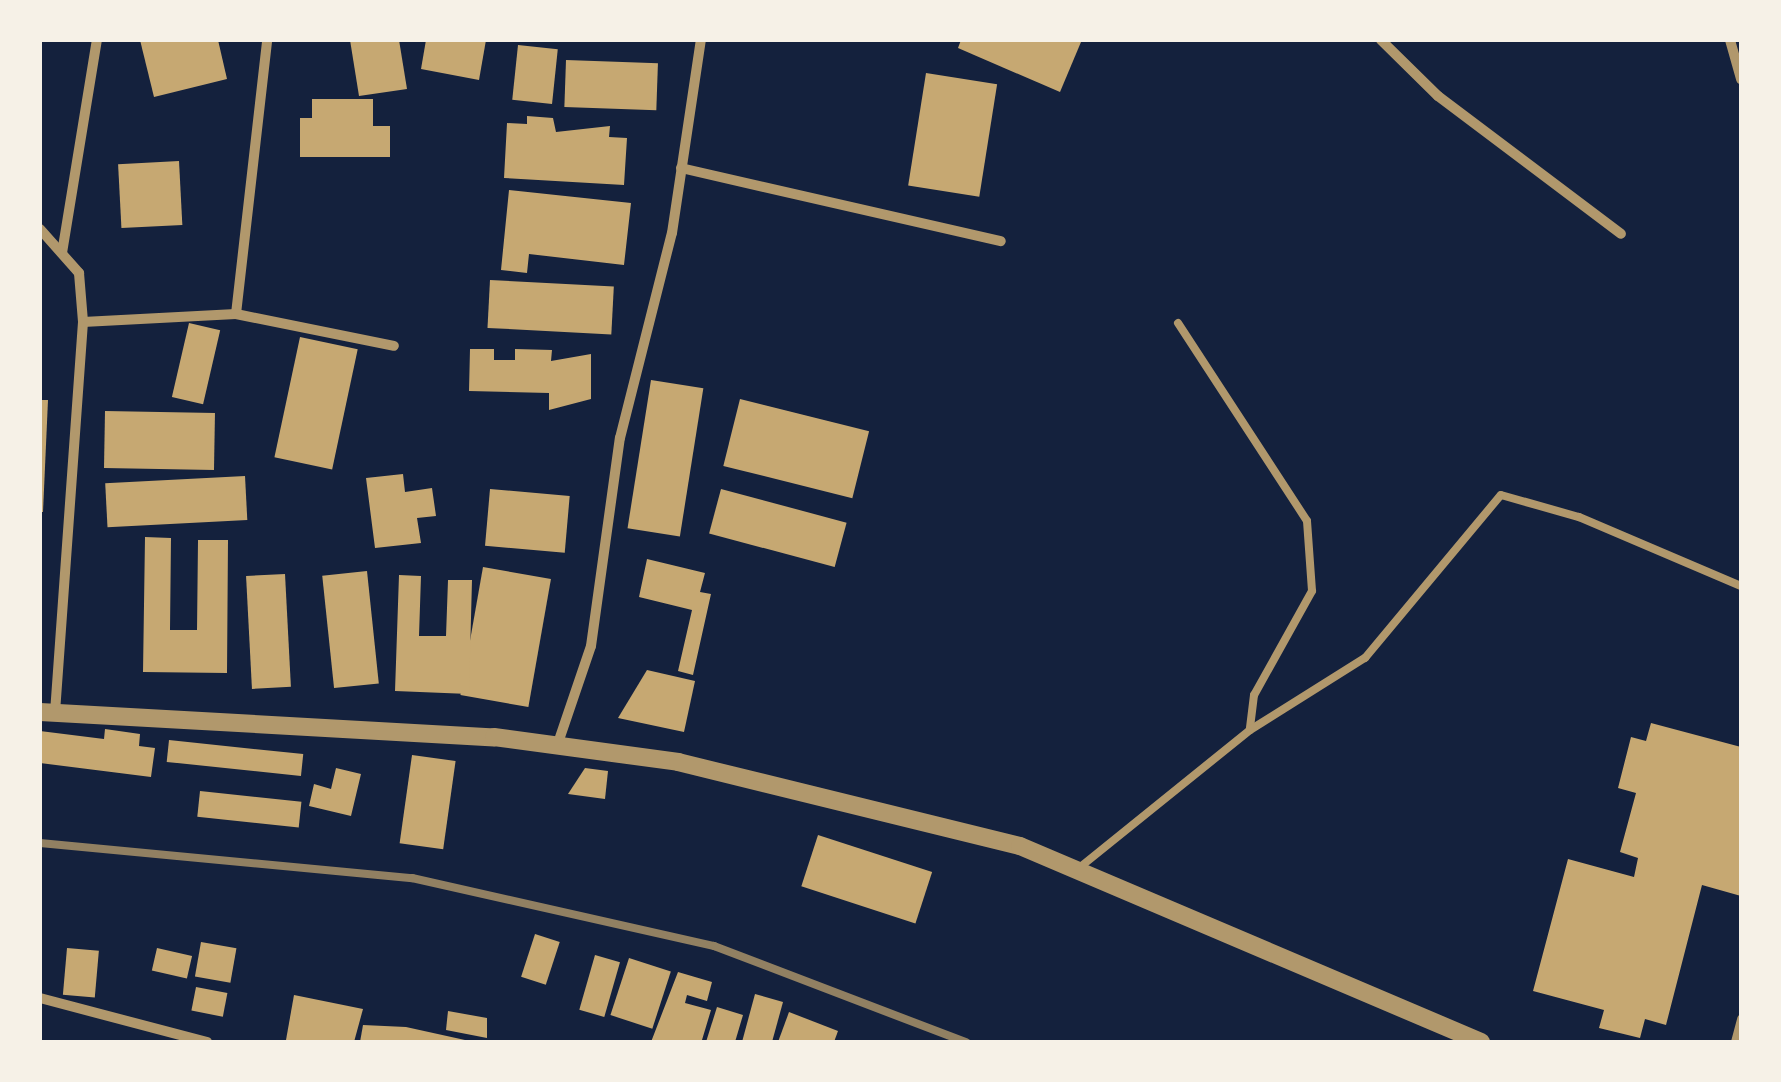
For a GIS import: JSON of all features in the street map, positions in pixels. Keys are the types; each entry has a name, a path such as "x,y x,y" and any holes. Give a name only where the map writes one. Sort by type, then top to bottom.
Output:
{"street":[{"path":"62,253 97,40"},
{"path":"236,314 268,40"},
{"path":"558,743 591,646 620,438 682,168 701,40"},
{"path":"1381,40 1438,96 1621,234"},
{"path":"1730,40 1741,80"},
{"path":"682,168 1000,241"},
{"path":"40,229 79,273 82,322 47,713 558,743 758,780 1079,868 1481,1042"},
{"path":"82,322 236,314 394,346"},
{"path":"40,998 207,1042"}],"lane":[{"path":"1178,324 1307,521 1312,590 1254,695 1250,730"},
{"path":"1079,868 1250,730 1365,658 1501,495 1579,517 1741,586"},
{"path":"1734,1042 1741,1019"}],"building":[{"path":"140,40 218,40 227,79 154,97"},
{"path":"350,40 399,40 407,89 359,96"},
{"path":"426,40 486,40 479,80 421,69"},
{"path":"961,40 1081,42 1060,92 958,48"},
{"path":"518,45 558,49 552,104 512,100"},
{"path":"566,60 658,63 656,110 564,107"},
{"path":"926,73 997,84 979,197 908,186"},
{"path":"312,99 373,99 373,126 390,126 390,157 300,157 300,118 312,118"},
{"path":"527,116 553,118 556,132 610,126 609,137 627,138 624,185 504,178 507,123 527,124"},
{"path":"179,161 182,225 121,228 118,164"},
{"path":"509,190 631,203 624,265 529,254 527,273 501,270"},
{"path":"490,280 614,286 611,334 487,328"},
{"path":"189,323 220,330 203,404 172,397"},
{"path":"300,337 358,349 332,470 274,457"},
{"path":"470,349 494,349 494,360 515,360 515,349 552,350 551,361 591,354 591,399 549,410 549,393 469,391"},
{"path":"651,380 703,388 680,536 628,528"},
{"path":"740,399 869,431 852,498 723,466"},
{"path":"40,400 48,400 43,512 40,512"},
{"path":"105,411 215,413 214,470 104,468"},
{"path":"403,474 405,492 432,488 436,516 417,518 421,543 375,548 366,478"},
{"path":"245,476 247,520 107,527 105,483"},
{"path":"490,489 570,496 565,553 485,546"},
{"path":"721,489 847,523 835,567 709,533"},
{"path":"145,537 171,538 170,630 197,630 198,540 228,540 227,673 143,672"},
{"path":"647,559 705,573 700,592 711,594 693,675 678,671 692,610 639,597"},
{"path":"483,567 551,579 528,707 460,695"},
{"path":"367,571 379,683 334,688 322,576"},
{"path":"285,574 291,687 252,689 246,576"},
{"path":"399,575 421,576 419,636 446,636 448,580 472,580 469,694 395,691"},
{"path":"647,670 695,681 684,732 618,718"},
{"path":"1651,723 1741,747 1741,896 1702,885 1666,1025 1645,1019 1640,1038 1599,1028 1604,1010 1533,991 1568,859 1634,877 1638,858 1620,852 1636,793 1618,788 1631,737 1646,741"},
{"path":"105,729 140,734 139,746 155,748 151,777 40,763 40,731 104,739"},
{"path":"169,740 303,754 301,776 167,762"},
{"path":"412,755 456,761 443,849 400,843"},
{"path":"336,768 361,774 351,816 309,806 314,784 331,789"},
{"path":"585,768 608,771 605,799 568,794"},
{"path":"200,791 301,802 299,828 197,817"},
{"path":"818,835 932,872 915,923 801,886"},
{"path":"535,934 560,942 546,985 521,977"},
{"path":"201,942 236,948 230,983 195,976"},
{"path":"67,948 99,951 95,998 63,995"},
{"path":"157,948 192,956 187,979 152,970"},
{"path":"595,955 620,962 604,1017 579,1010"},
{"path":"629,958 671,972 652,1029 610,1015"},
{"path":"678,972 712,982 707,1001 687,995 685,1003 711,1010 702,1040 651,1042"},
{"path":"196,987 227,993 223,1017 191,1011"},
{"path":"755,994 783,1002 772,1042 742,1042"},
{"path":"294,995 363,1009 354,1042 286,1040"},
{"path":"717,1007 743,1015 735,1042 706,1042"},
{"path":"448,1011 487,1018 487,1038 446,1030"},
{"path":"789,1012 838,1031 834,1042 778,1042"},
{"path":"363,1025 406,1027 474,1042 360,1042"}],"railway":[{"path":"40,843 412,878 714,946 966,1042"}]}
